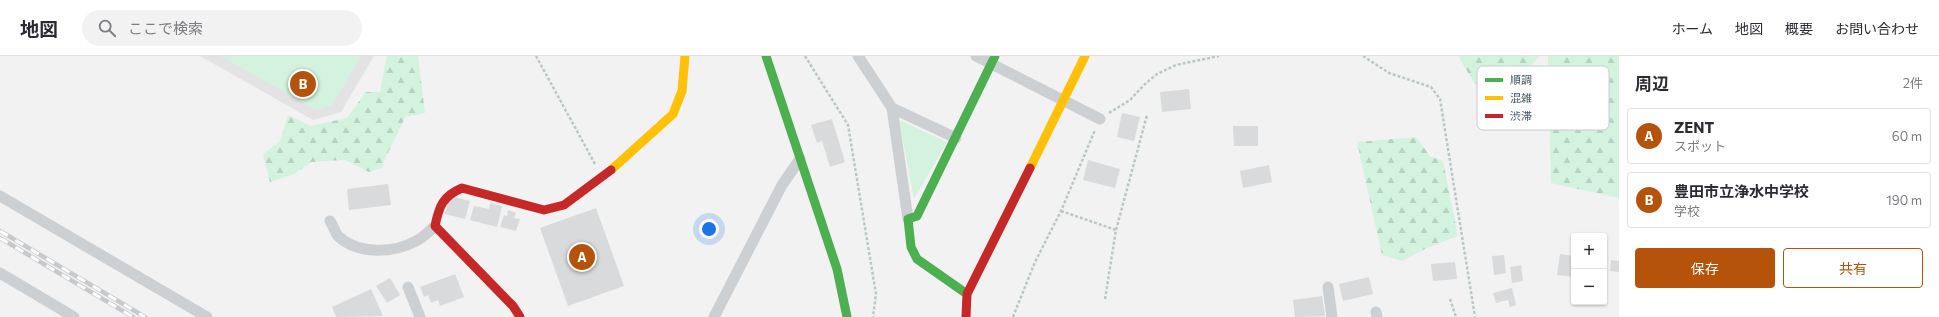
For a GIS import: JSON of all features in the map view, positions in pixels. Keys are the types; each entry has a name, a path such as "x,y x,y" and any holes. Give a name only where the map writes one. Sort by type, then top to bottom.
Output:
{"street":[{"path":"520,317 513,306 436,226 436,216 450,193 462,188 544,210 564,205 607,173 673,114 682,91 685,56"},
{"path":"766,56 837,269 847,317"},
{"path":"858,56 892,108 911,247 917,259 967,294"},
{"path":"976,56 992,60 1063,102 1100,119"},
{"path":"966,317 967,294 1085,56"},
{"path":"908,219 917,216 956,138 992,60"},
{"path":"892,108 956,138"},
{"path":"714,317 782,184 800,159"},
{"path":"0,196 206,317"},
{"path":"330,221 338,236 350,243 370,250 395,250 417,241 436,226"},
{"path":"0,273 74,317"},
{"path":"408,287 420,317"},
{"path":"1328,287 1332,317"}],"path":[{"path":"536,56 602,176"},
{"path":"805,56 848,125 876,294 873,317"},
{"path":"1013,317 1035,262 1061,211 1100,119 1130,100 1157,74 1176,65 1219,56"},
{"path":"1364,56 1389,73 1431,87 1440,99 1475,317"},
{"path":"1105,299 1116,230 1147,115"},
{"path":"1061,211 1116,230"},
{"path":"1450,299 1456,317"}],"shaded area":[{"path":"200,56 374,56 341,112 313,120"}],"green space":[{"path":"221,56 361,56 332,105 316,110"},
{"path":"387,56 418,56 425,113 405,117 382,168 369,172 345,160 311,162 294,174 270,182 263,154 280,141 288,115 311,126 347,118 366,92 380,92"},
{"path":"1458,56 1540,56 1530,66 1477,66 1477,88"},
{"path":"1548,56 1619,56 1619,198 1551,183 1550,130 1609,130 1609,66 1548,66"},
{"path":"899,120 947,142 914,199"},
{"path":"1416,137 1430,156 1443,161 1458,236 1427,248 1402,261 1382,255 1357,142"}],"building":[{"path":"1189,89 1191,109 1162,112 1160,92"},
{"path":"1122,113 1140,117 1134,141 1117,137"},
{"path":"832,119 845,162 830,167 822,141 817,143 811,125"},
{"path":"1233,126 1258,126 1258,146 1234,146"},
{"path":"1088,160 1120,169 1115,188 1083,180"},
{"path":"1269,165 1272,182 1243,188 1240,171"},
{"path":"388,184 391,205 349,210 347,189"},
{"path":"450,196 470,201 465,219 445,214"},
{"path":"490,203 502,206 497,227 470,220 474,206 489,209"},
{"path":"596,208 624,286 568,306 540,228"},
{"path":"508,210 516,213 514,218 520,219 516,231 500,227 504,215 507,216"},
{"path":"1560,254 1571,256 1571,277 1557,275"},
{"path":"1504,255 1506,273 1494,275 1492,256"},
{"path":"1611,260 1619,261 1619,272 1610,271"},
{"path":"1455,262 1457,279 1433,281 1431,264"},
{"path":"1521,265 1523,281 1512,283 1510,267"},
{"path":"455,274 464,297 440,306 438,300 431,303 428,295 424,297 420,287"},
{"path":"1369,277 1373,294 1343,301 1339,284"},
{"path":"390,278 400,295 387,303 376,286"},
{"path":"1512,288 1516,305 1510,307 1508,300 1496,303 1493,293"},
{"path":"371,289 383,316 336,317 332,307"},
{"path":"1322,296 1325,316 1295,317 1293,300"}],"railway":[{"path":"0,231 145,317"},
{"path":"0,238 133,317"}],"traffic: fast":[{"path":"766,56 837,269 847,317"},
{"path":"967,294 917,259 911,247 908,219 917,216 995,56"}],"traffic: slow":[{"path":"611,170 673,114 682,91 685,56"},
{"path":"1030,168 1085,56"}],"traffic: jam":[{"path":"966,317 967,294 1030,168"},
{"path":"520,317 513,306 435,226 438,213 443,202 450,194 462,188 544,210 564,205 611,170"}],"place":[{"name":"豊田市立浄水中学校","path":"303,84"},
{"name":"ZENT","path":"582,257"}]}
